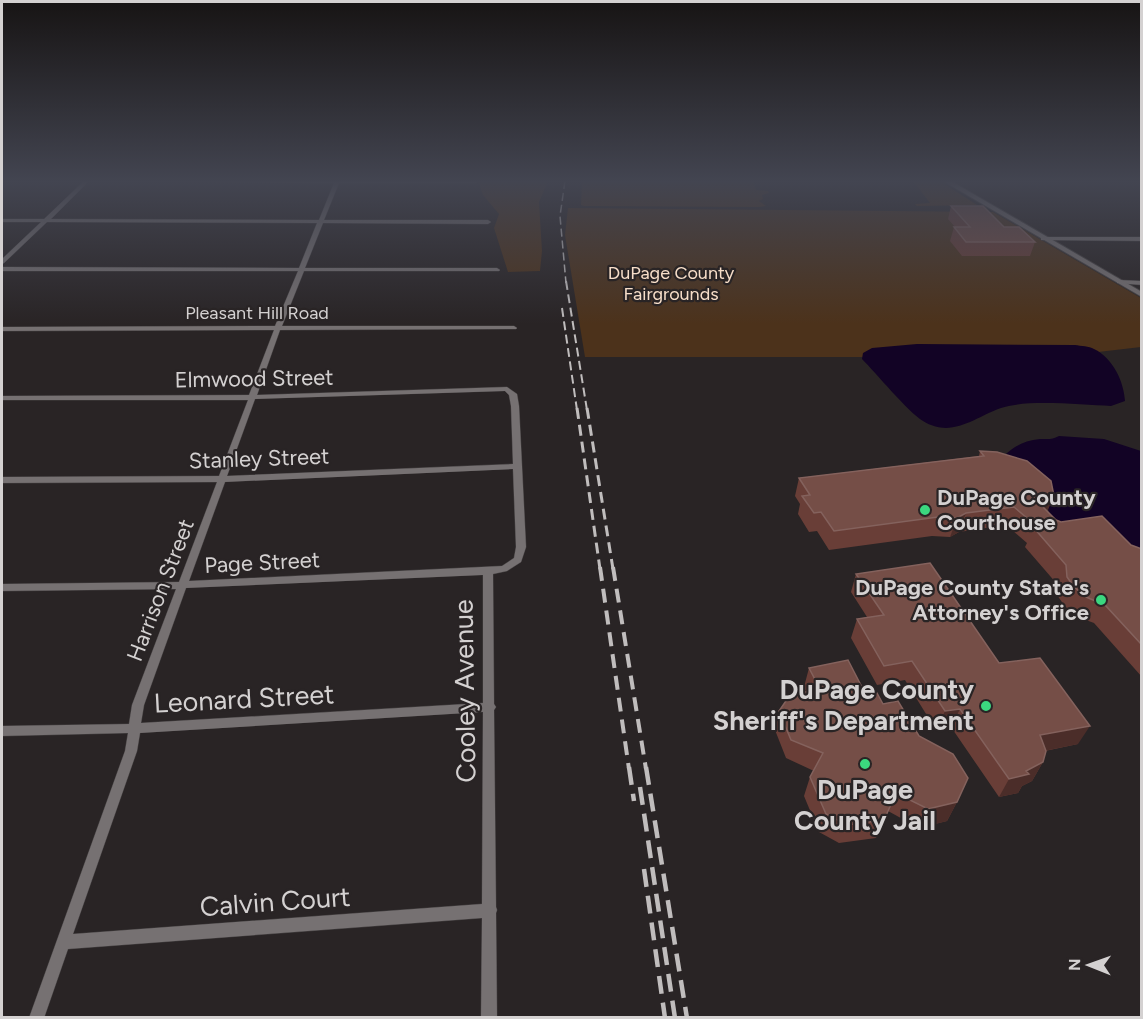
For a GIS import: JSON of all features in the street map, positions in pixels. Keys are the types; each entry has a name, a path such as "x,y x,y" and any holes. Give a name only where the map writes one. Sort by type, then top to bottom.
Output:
{"street":[{"path":"2,262 35,229"},
{"name":"Harrison Street","path":"36,1017 130,751 138,705 317,229"},
{"path":"1027,229 1142,295"},
{"path":"1043,238 1142,239"},
{"path":"2,269 497,270"},
{"path":"1119,282 1142,283"},
{"name":"Pleasant Hill Road","path":"2,329 514,328"},
{"name":"Elmwood Street","path":"2,398 252,397 507,389"},
{"name":"Cooley Avenue","path":"489,1017 488,571 504,568 518,560 521,547 514,399 507,389"},
{"name":"Stanley Street","path":"2,480 224,479 517,465"},
{"name":"Page Street","path":"2,587 183,585 488,571"},
{"name":"Leonard Street","path":"2,731 135,729 490,707"},
{"name":"Calvin Court","path":"64,942 490,910"}],"green space":[{"path":"494,229 541,229 540,271 508,272"},
{"name":"DuPage County Fairgrounds","path":"566,229 1021,229 1141,298 1141,347 1098,352 873,357 585,357"}],"shaded area":[{"path":"917,344 1090,347 1101,353 1112,364 1120,379 1125,401 1111,406 1054,403 1012,405 963,425 944,428 934,426 923,421 909,409 862,359 863,353 872,348"},
{"path":"1059,436 1104,439 1141,451 1141,570 1052,538 1048,507 992,470 1007,453 1018,445 1032,440 1052,439"}],"building":[{"path":"955,229 1021,229 1035,242 966,242"},
{"path":"980,451 997,452 1027,461 1051,481 1054,496 1043,507 1056,520 1061,522 1102,516 1131,545 1142,549 1142,645 1105,605 1086,597 1074,587 1067,577 1066,565 1034,528 1040,529 1014,507 966,513 957,518 938,517 834,531 821,512 814,513 802,496 810,495 799,478 984,456"},
{"name":"DuPage County Sheriff's Department","path":"930,563 999,663 1040,658 1090,726 1040,735 1046,751 1043,762 1026,771 1029,774 1009,779 960,709 945,711 912,661 884,666 857,619 884,615 856,574"},
{"name":"DuPage County Jail","path":"848,660 866,695 877,693 883,704 898,701 919,736 953,754 968,778 957,802 928,809 896,793 884,820 847,825 826,814 810,777 823,753 791,740 779,711 790,695 820,689 809,668"}],"railway":[{"path":"561,229 566,283"},
{"path":"566,281 587,410"},
{"path":"562,308 577,410"},
{"path":"577,408 600,569"},
{"path":"587,408 613,569"},
{"path":"600,567 629,769"},
{"path":"613,567 646,769"},
{"path":"629,767 634,801"},
{"path":"646,767 687,1018"},
{"path":"640,787 675,1018"},
{"path":"644,869 665,1018"}],"place":[{"name":"DuPage County Courthouse","path":"925,510"},
{"name":"DuPage County State's Attorney's Office","path":"1101,600"},
{"name":"DuPage County Sheriff's Department","path":"986,706"},
{"name":"DuPage County Jail","path":"865,764"}]}
